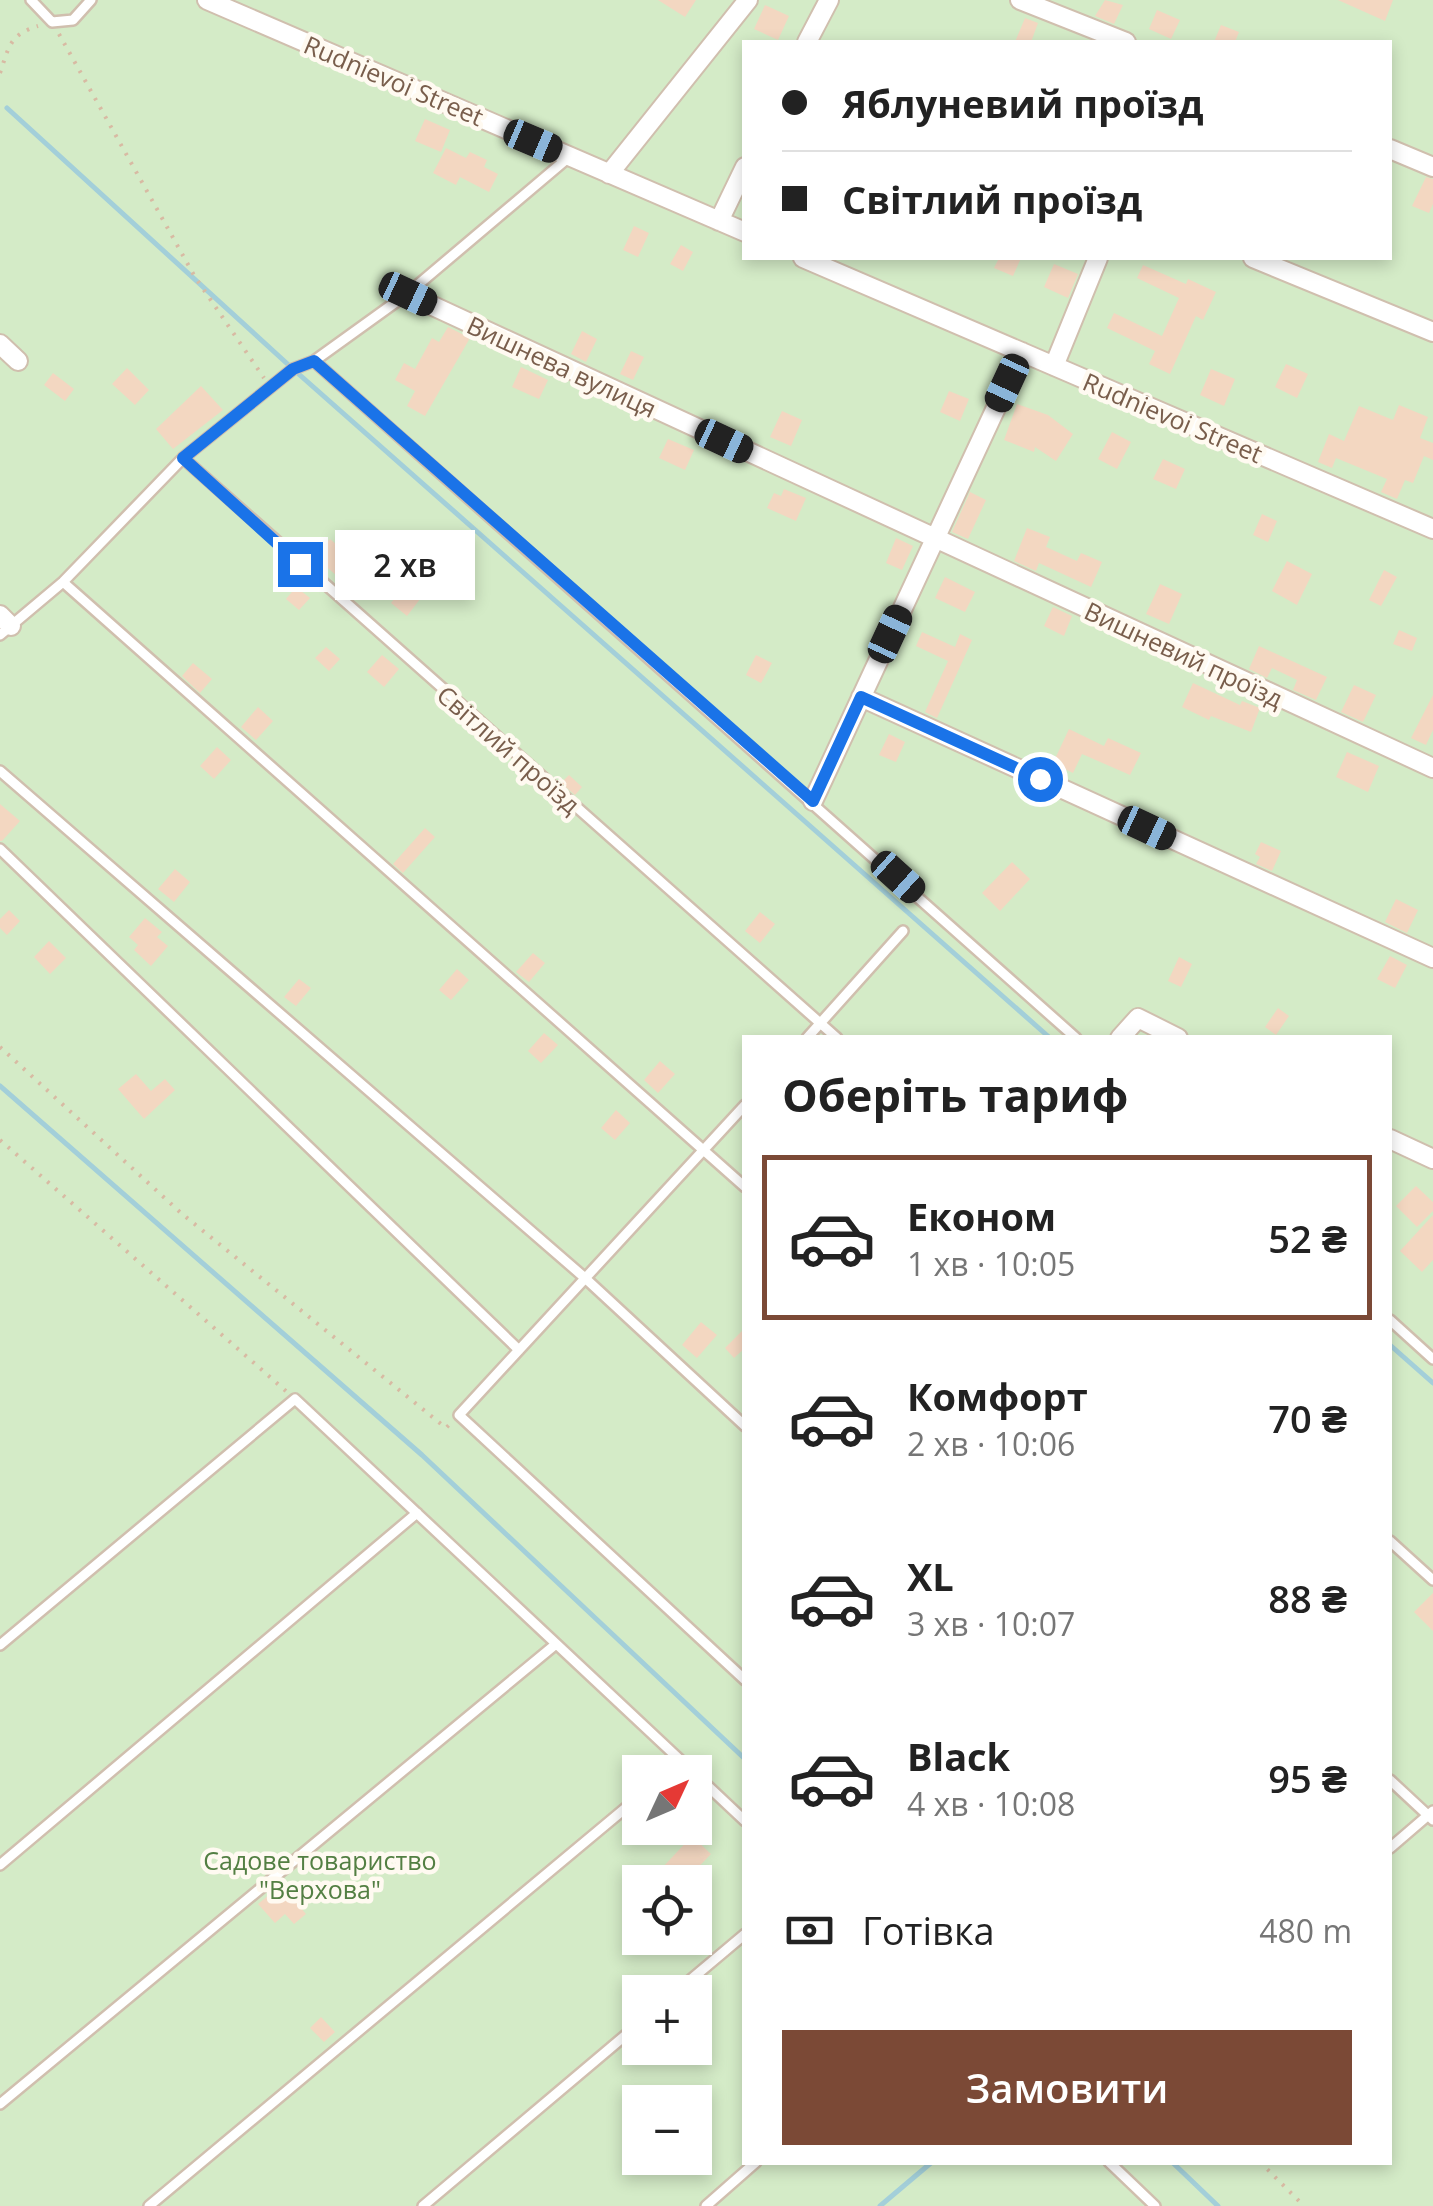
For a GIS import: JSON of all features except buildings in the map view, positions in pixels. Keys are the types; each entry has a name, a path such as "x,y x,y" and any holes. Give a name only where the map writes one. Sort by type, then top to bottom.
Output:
{"street":[{"name":"Rudnievoi Street","path":"208,0 742,231"},
{"path":"609,174 748,0"},
{"path":"808,40 828,0"},
{"path":"1020,0 1121,40"},
{"path":"1392,151 1433,167"},
{"path":"719,221 742,173"},
{"name":"Rudnievoi Street","path":"809,260 1433,530"},
{"path":"1054,366 1097,260"},
{"path":"1258,260 1433,332"},
{"name":"Вишнева вулиця","path":"408,294 934,540"},
{"path":"0,344 18,361"},
{"path":"813,801 1022,352"},
{"name":"Вишневий проїзд","path":"934,540 1433,768"},
{"path":"861,697 1433,958"},
{"path":"1123,1035 1138,1018 1172,1035"},
{"path":"1392,1140 1433,1159"}],"lane":[{"path":"31,0 52,22 73,20 91,0"},
{"path":"4,625 63,582 183,458 293,369 314,361 408,294 570,156"},
{"path":"314,361 1073,1035"},
{"name":"Світлий проїзд","path":"183,458 834,1035"},
{"path":"63,582 742,1184"},
{"path":"0,771 585,1278 742,1423"},
{"path":"0,850 519,1350"},
{"path":"809,1035 902,931"},
{"path":"742,1107 459,1416 742,1677"},
{"path":"1392,1322 1433,1358"},
{"path":"0,1645 294,1398 675,1755"},
{"path":"0,1865 416,1513"},
{"path":"1392,1543 1433,1580"},
{"path":"0,2104 556,1644"},
{"path":"1392,1782 1431,1815 1392,1846"},
{"path":"712,1790 742,1818"},
{"path":"149,2206 622,1811"},
{"path":"696,1975 742,1937"},
{"path":"423,2206 622,2038"},
{"path":"706,2206 753,2165"},
{"path":"1112,2165 1155,2206"}],"path":[{"path":"0,73 9,46 20,32 52,22 195,277 272,389"},
{"path":"0,1048 181,1213 431,1416 446,1428 459,1416"},
{"path":"0,1140 294,1398"},
{"path":"1263,2165 1304,2206"}],"green space":[{"name":"Садове товариство \"Верхова\"","path":"0,0 1433,0 1433,2206 0,2206"}],"waterway":[{"path":"7,108 293,369 1047,1035"},
{"path":"0,1086 422,1455 742,1756"},
{"path":"1392,1347 1433,1383"},
{"path":"880,2206 928,2165"},
{"path":"1175,2165 1218,2206"}],"route":[{"path":"300,564 183,458 293,369 314,361 813,801 861,697 1040,779"}]}
